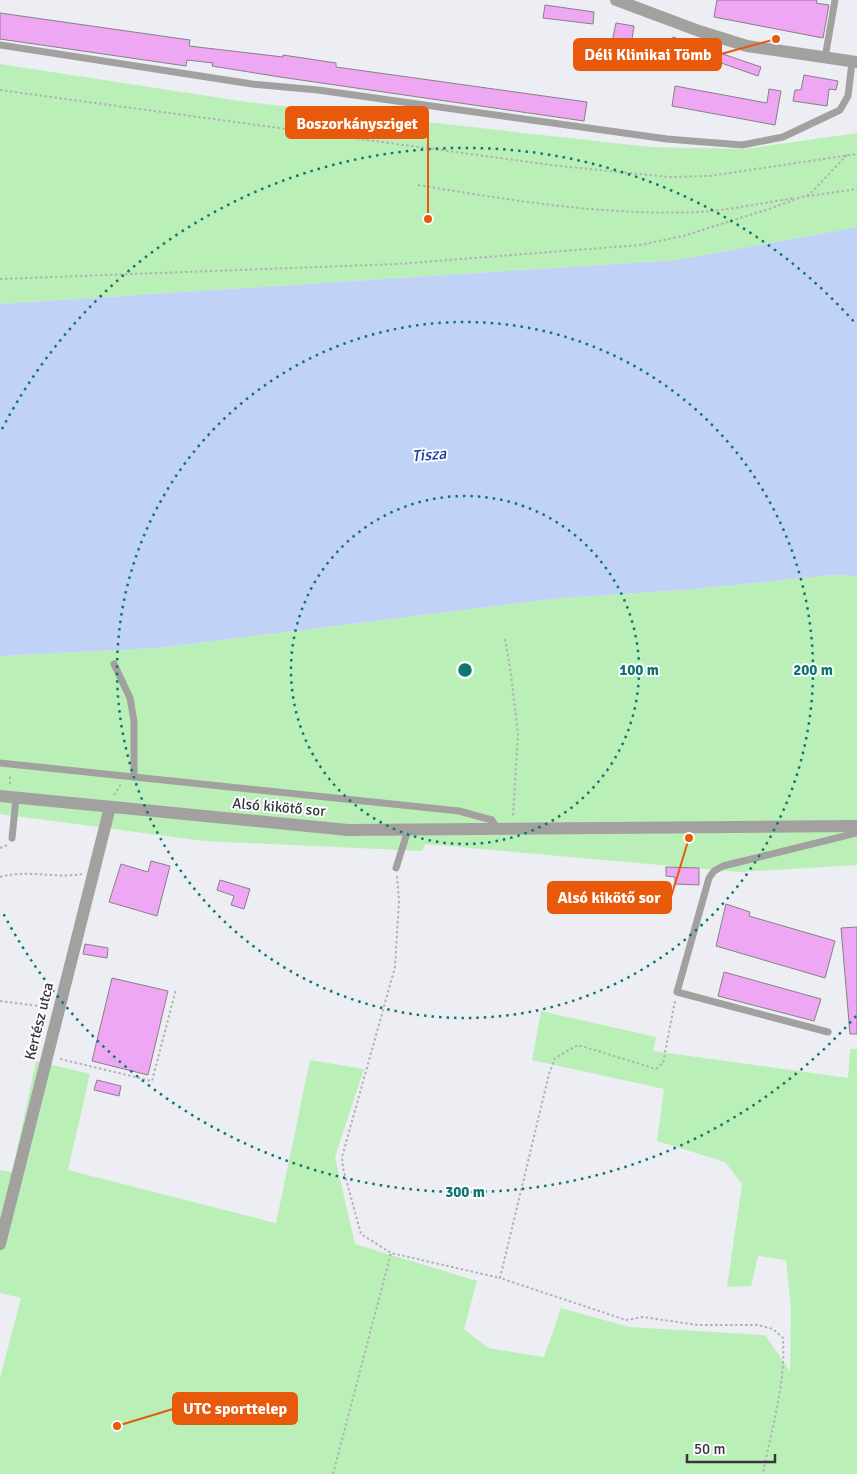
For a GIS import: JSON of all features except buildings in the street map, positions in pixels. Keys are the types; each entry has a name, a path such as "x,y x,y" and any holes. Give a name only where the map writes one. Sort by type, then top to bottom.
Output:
{"street":[{"path":"616,0 699,31 747,46 855,62"},
{"name":"Alsó kikötő sor","path":"9,797 348,830 857,826"},
{"name":"Kertész utca","path":"0,1244 110,807"}],"lane":[{"path":"825,58 835,0"},
{"path":"0,45 252,84 318,90 667,139 742,145 783,136 840,110 848,96 855,62"},
{"path":"114,664 130,698 134,721 130,777"},
{"path":"0,763 459,811 492,820 497,828"},
{"path":"9,797 12,838"},
{"path":"396,868 408,830"},
{"path":"828,1032 677,992 705,888 714,871 723,866 857,833"}],"path":[{"path":"0,90 541,164 670,177 709,176 857,154"},
{"path":"0,279 397,264 640,245 683,236 810,194 847,155"},
{"path":"418,185 532,204 696,212 749,207 763,203 857,189"},
{"path":"505,639 518,735 513,828"},
{"path":"9,797 10,764"},
{"path":"110,807 115,792 130,777"},
{"path":"396,868 399,901 395,967 342,1157 361,1234 390,1253 500,1278 626,1320 643,1317 698,1325 758,1325 773,1329 783,1338 785,1361 763,1474"},
{"path":"0,877 16,872 72,876 94,872"},
{"path":"47,1056 152,1081 176,989"},
{"path":"500,1278 554,1058 578,1045 656,1069 663,1063 677,992"},
{"path":"0,1001 59,1009"},
{"path":"333,1474 390,1253"}],"green space":[{"path":"0,64 247,102 650,147 745,149 857,133 857,227 677,260 0,304"},
{"path":"833,575 857,576 857,865 739,872 425,844 422,851 204,841 0,814 0,656 156,648 561,598 684,590"},
{"path":"541,1011 656,1037 653,1051 848,1078 850,1049 857,1049 857,1474 0,1474 0,1378 21,1298 0,1293 0,1170 12,1172 36,1061 90,1074 68,1170 276,1223 310,1060 364,1069 335,1157 355,1244 477,1281 464,1329 488,1348 544,1357 561,1308 629,1327 765,1335 790,1371 791,1308 786,1260 758,1256 751,1286 727,1287 742,1184 725,1162 657,1141 664,1089 532,1060"}],"water":[{"name":"Tisza","path":"857,227 857,576 833,575 684,590 561,598 156,648 0,656 0,304 677,260"}],"place":[{"name":"Déli Klinikai Tömb","path":"776,39"},
{"name":"Boszorkánysziget","path":"428,219"},
{"name":"Alsó kikötő sor","path":"689,838"},
{"name":"UTC sporttelep","path":"117,1426"}]}
